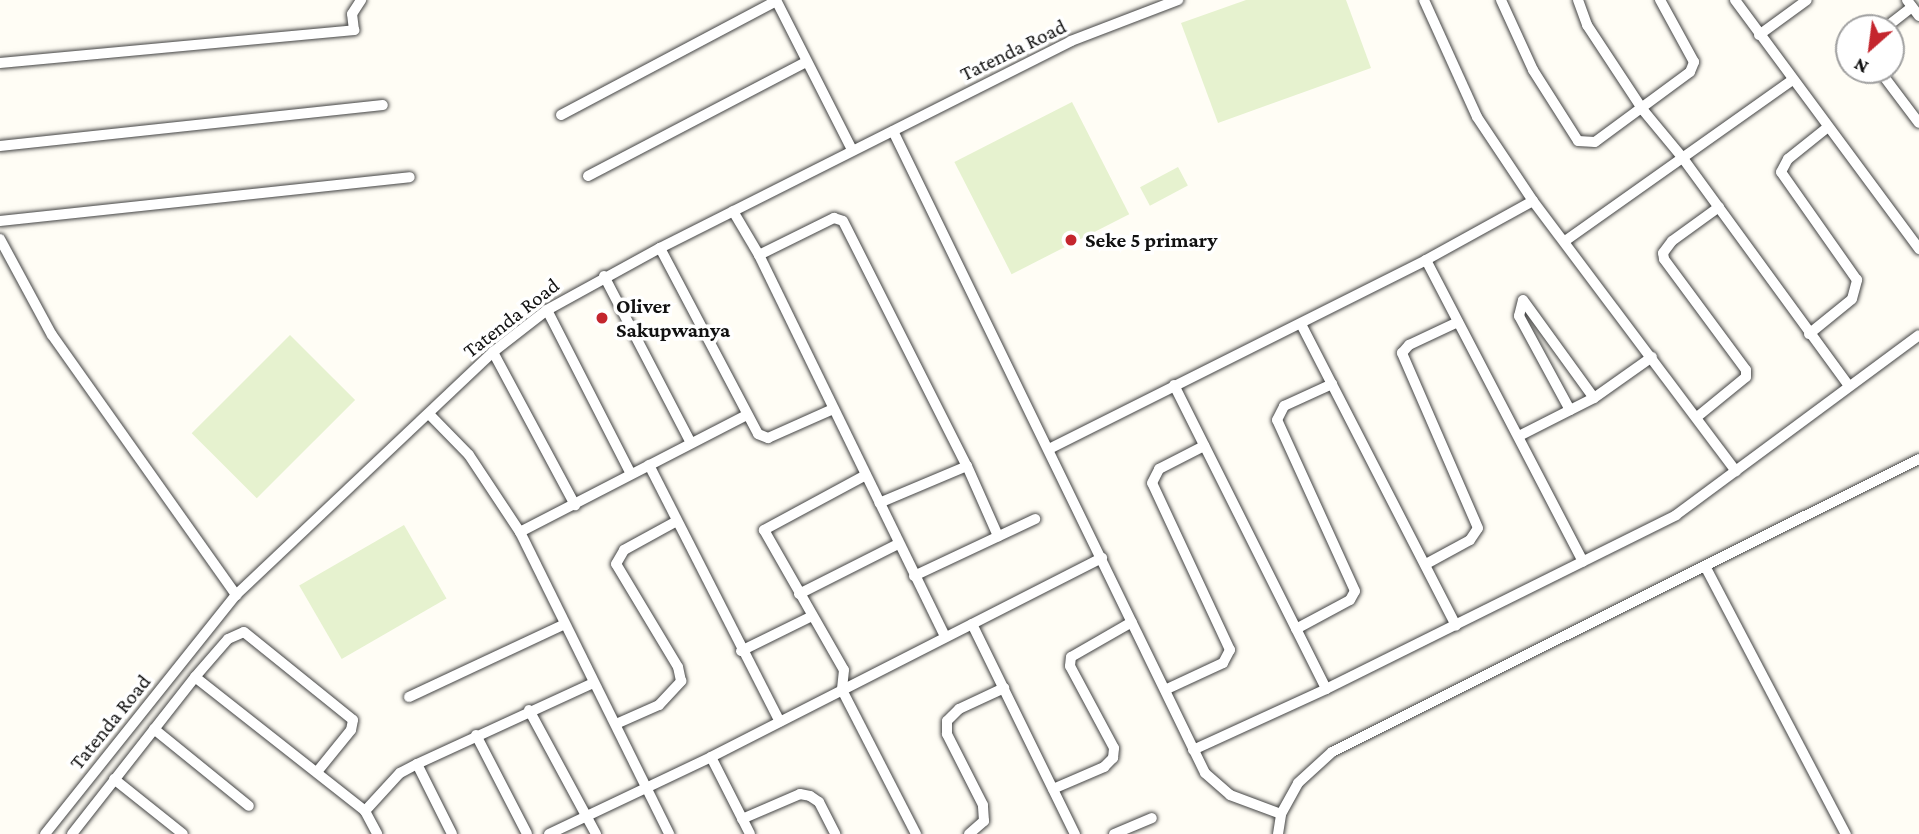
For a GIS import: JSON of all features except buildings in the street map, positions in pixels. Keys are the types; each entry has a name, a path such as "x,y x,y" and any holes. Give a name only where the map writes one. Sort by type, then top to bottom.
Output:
{"street":[{"path":"0,63 354,30 352,14 360,0"},
{"name":"Tatenda Road","path":"45,834 236,594 493,352 547,310 660,247 1072,41 1178,0"},
{"path":"1424,0 1477,117 1533,201 1735,471"},
{"path":"1501,0 1533,69 1578,141 1595,142 1643,110 1690,72 1694,62 1660,0"},
{"path":"1578,0 1587,25 1643,110 1682,157 1849,386"},
{"path":"1735,0 1919,248"},
{"path":"1759,35 1807,0"},
{"path":"561,115 776,1 852,150"},
{"path":"588,176 806,62"},
{"path":"1565,241 1792,80"},
{"path":"1890,84 1919,123"},
{"path":"0,145 383,104"},
{"path":"1809,334 1852,299 1857,280 1781,172 1788,159 1828,127"},
{"path":"893,131 1167,689 1193,750 1215,785 1255,807 1281,814"},
{"path":"0,221 410,177"},
{"path":"1049,449 1426,260 1533,201"},
{"path":"1697,417 1746,377 1746,370 1664,259 1663,253 1672,240 1719,207"},
{"path":"733,211 759,255 864,476 945,637"},
{"path":"759,255 834,218 843,222 967,466 998,536"},
{"path":"0,239 5,265 236,594"},
{"path":"660,247 747,415 765,439 833,409"},
{"path":"1426,260 1583,562"},
{"path":"604,276 691,443"},
{"path":"1570,410 1519,316 1523,300 1594,398"},
{"path":"547,310 631,474"},
{"path":"1426,564 1470,540 1478,528 1402,353 1409,345 1458,322"},
{"path":"1301,324 1457,626"},
{"path":"1193,750 1457,626 1676,514 1919,335"},
{"path":"493,352 575,505"},
{"path":"1519,436 1594,398 1652,357"},
{"path":"1296,629 1350,600 1355,591 1277,420 1284,406 1332,384"},
{"path":"1174,385 1326,689"},
{"path":"429,414 468,455 520,532 669,834"},
{"path":"520,532 747,415"},
{"path":"1167,689 1223,663 1230,650 1152,483 1159,469 1204,446"},
{"path":"1278,834 1281,814 1298,783 1332,751 1919,459"},
{"path":"649,465 675,522 780,722"},
{"path":"879,503 967,466"},
{"path":"864,476 764,530 844,670 842,690 916,834"},
{"path":"914,576 1035,519"},
{"path":"616,724 659,705 681,681 678,667 616,564 624,550 675,522"},
{"path":"799,594 898,544"},
{"path":"549,834 711,757 1102,558"},
{"path":"1705,566 1846,834"},
{"path":"741,651 812,616"},
{"path":"1053,789 1104,767 1113,758 1114,748 1070,666 1071,657 1132,622"},
{"path":"409,697 565,624"},
{"path":"972,624 1075,834"},
{"path":"58,817 75,833 195,677 228,639 244,632 353,720 351,730 317,772"},
{"path":"195,677 365,811 377,834"},
{"path":"365,811 400,773 593,682"},
{"path":"969,834 984,821 983,805 947,734 947,721 958,709 1004,688"},
{"path":"529,710 596,834"},
{"path":"154,729 249,806"},
{"path":"476,735 527,834"},
{"path":"711,757 750,834"},
{"path":"417,764 452,834"},
{"path":"114,779 183,834"},
{"path":"742,819 800,794 819,802 835,834"},
{"path":"1114,834 1152,818"}],"green space":[{"path":"1246,0 1346,0 1371,68 1218,123 1181,23"},
{"path":"1072,102 1129,214 1012,274 954,162"},
{"path":"1178,167 1188,186 1150,206 1140,187"},
{"path":"290,335 355,400 257,498 192,433"},
{"path":"404,525 447,599 342,659 299,586"}],"place":[{"name":"Seke 5 primary","path":"1071,240"},
{"name":"Oliver Sakupwanya","path":"602,318"}]}
